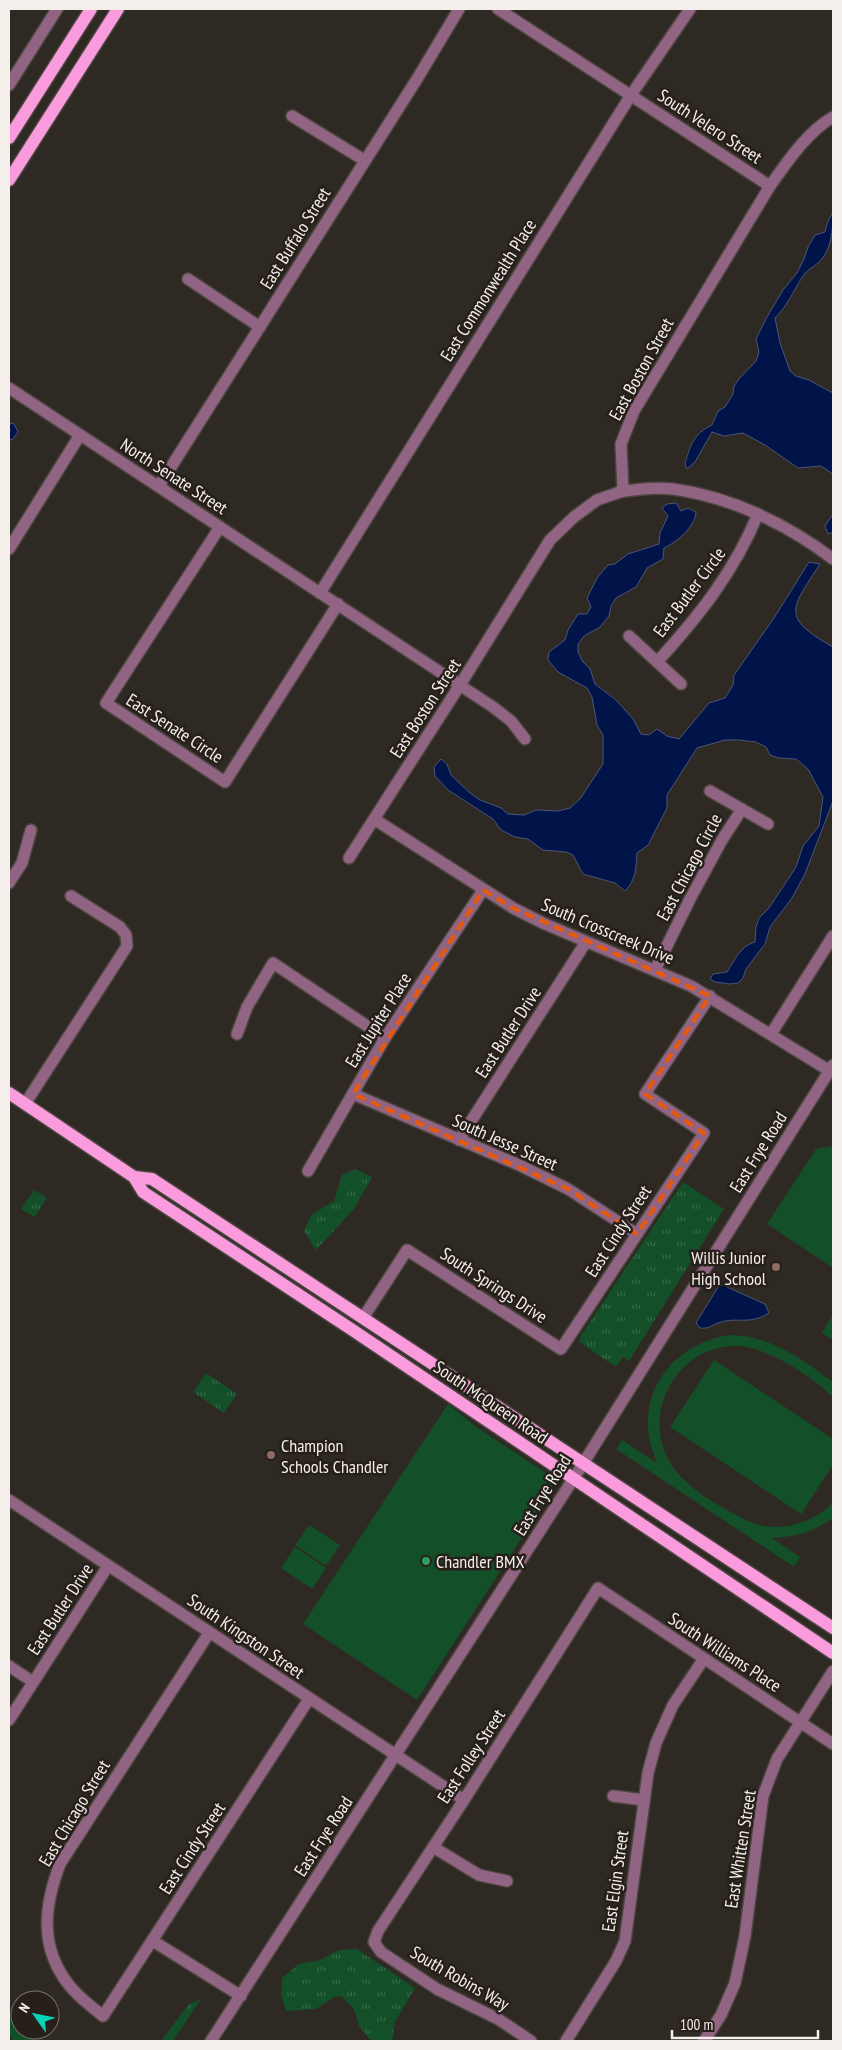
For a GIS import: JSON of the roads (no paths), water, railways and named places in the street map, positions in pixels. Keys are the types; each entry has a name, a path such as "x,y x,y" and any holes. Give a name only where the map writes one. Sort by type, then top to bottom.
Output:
{"main road":[{"path":"9,138 91,9"},
{"path":"9,180 118,9"},
{"name":"South McQueen Road","path":"9,1093 134,1177 143,1192 354,1331 833,1653"},
{"name":"South McQueen Road","path":"134,1177 152,1179 833,1628"},
{"path":"354,1331 362,1318"}],"street":[{"path":"9,85 58,9"},
{"name":"East Buffalo Street","path":"159,486 417,79 459,9"},
{"name":"South Velero Street","path":"498,9 770,186"},
{"name":"East Commonwealth Place","path":"320,593 631,95 690,9"},
{"path":"292,116 364,160"},
{"name":"East Boston Street","path":"349,858 550,540 574,516 597,500 622,491 621,444 634,411 770,186 808,139 833,117"},
{"path":"188,279 260,327"},
{"name":"North Senate Street","path":"9,388 460,685 511,721 525,739"},
{"path":"9,549 80,435"},
{"path":"619,492 645,488 672,489 704,496 758,514 814,545 833,560"},
{"name":"East Butler Circle","path":"657,662 701,612 725,578 746,543 758,514"},
{"name":"East Senate Circle","path":"220,527 106,703 145,730 225,782 338,604"},
{"name":"East Butler Circle","path":"630,636 681,684"},
{"name":"East Chicago Circle","path":"710,791 768,824"},
{"name":"East Chicago Circle","path":"655,970 717,848 742,809"},
{"name":"South Crosscreek Drive","path":"374,819 483,890 545,924 655,970 710,996 831,1068"},
{"path":"9,883 22,863 31,830"},
{"name":"East Jupiter Place","path":"308,1171 385,1038 483,890"},
{"path":"25,1104 127,946 126,935 120,927 71,896"},
{"path":"771,1034 833,936"},
{"name":"East Butler Drive","path":"459,1140 586,942"},
{"path":"237,1034 246,1007 273,963 385,1038"},
{"name":"East Cindy Street","path":"561,1349 704,1133 645,1094 710,996"},
{"name":"East Frye Road","path":"211,2041 574,1478 831,1068"},
{"name":"South Jesse Street","path":"353,1094 568,1189 637,1234"},
{"name":"South Springs Drive","path":"362,1318 408,1250 561,1349"},
{"name":"South Kingston Street","path":"9,1500 464,1800"},
{"name":"East Butler Drive","path":"9,1720 108,1566"},
{"name":"South Williams Place","path":"598,1588 833,1744"},
{"name":"East Folley Street","path":"374,1942 378,1930 464,1800 598,1588"},
{"name":"East Chicago Street","path":"103,2016 69,1985 56,1966 49,1941 46,1916 51,1886 60,1864 209,1632"},
{"name":"East Elgin Street","path":"566,2041 616,1961 625,1940 648,1773 656,1743 673,1705 704,1660"},
{"path":"9,1666 34,1682"},
{"name":"East Whitten Street","path":"704,2041 721,2015 735,1983 745,1936 763,1796 777,1759 833,1671"},
{"name":"East Cindy Street","path":"103,2016 309,1699"},
{"path":"613,1796 644,1800"},
{"path":"433,1847 479,1875 507,1881"},
{"path":"153,1941 241,1996"},
{"name":"South Robins Way","path":"374,1942 381,1952 437,1988 498,2019 531,2041"}],"place":[{"name":"Willis Junior High School","path":"776,1267"},
{"name":"Champion Schools Chandler","path":"271,1455"},
{"name":"Chandler BMX","path":"426,1561"}]}
